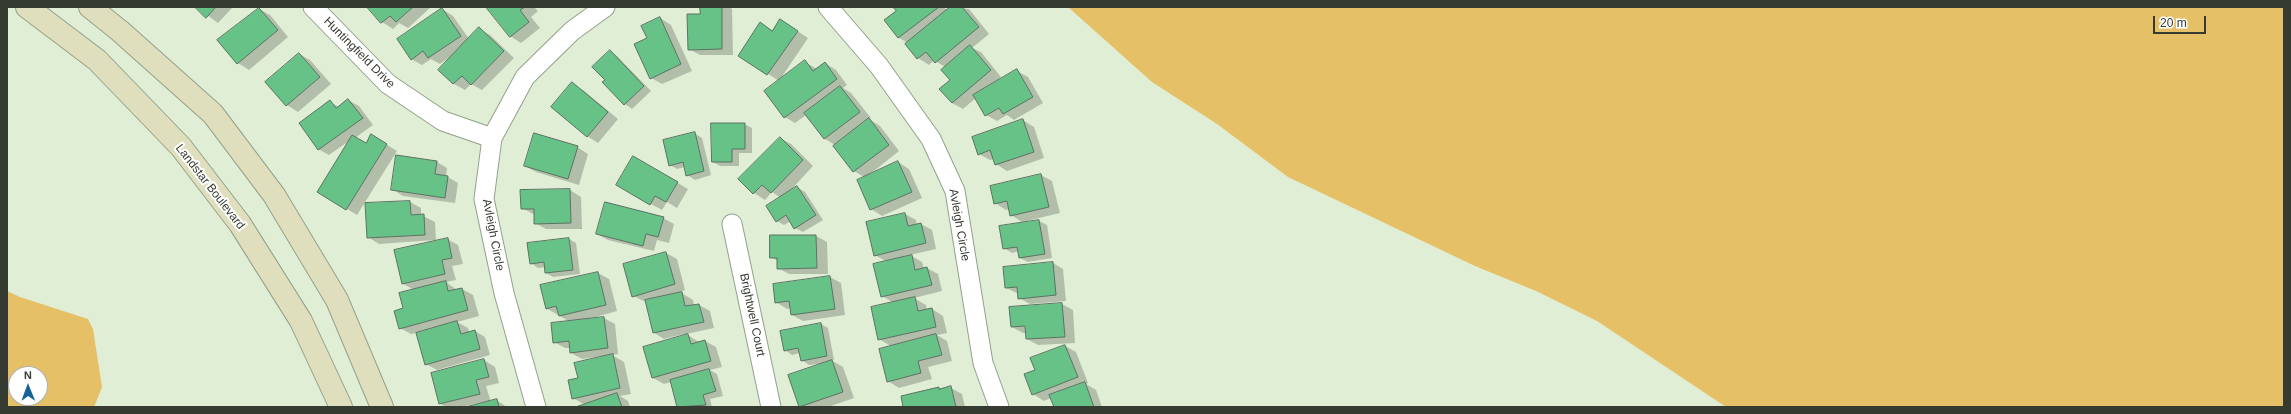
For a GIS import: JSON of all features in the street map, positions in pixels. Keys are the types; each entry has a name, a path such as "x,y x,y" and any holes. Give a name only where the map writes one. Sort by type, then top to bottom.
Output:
{"main road":[{"name":"Landstar Boulevard","path":"27,7 97,60 180,147 240,224 301,322 341,407"},
{"path":"90,7 120,31 213,114 274,195 337,300 382,407"}],"street":[{"name":"Huntingfield Drive","path":"313,7 388,84 443,121 492,138"},
{"name":"Avleigh Circle","path":"536,407 504,293 484,199 492,138 525,77 572,31 604,7"},
{"name":"Avleigh Circle","path":"828,7 879,66 931,139 955,191 983,363 999,407"},
{"name":"Brightwell Court","path":"732,224 772,407"}],"shaded area":[{"path":"1068,7 2284,7 2284,407 1726,407 1597,321 1536,291 1475,266 1288,177 1217,124 1152,82"},
{"path":"7,291 20,297 88,319 93,329 102,387 94,407 7,407"}],"building":[{"path":"195,7 216,7 206,18"},
{"path":"367,7 413,7 396,22 390,16 381,23"},
{"path":"486,7 525,7 520,10 529,22 510,37"},
{"path":"700,7 722,7 722,49 688,50 687,14 700,14"},
{"path":"893,7 939,7 898,38 884,20 896,11"},
{"path":"950,7 962,7 979,27 935,63 926,52 917,59 905,44"},
{"path":"259,8 278,30 237,64 217,40"},
{"path":"442,8 461,36 428,58 423,51 411,60 397,39"},
{"path":"660,17 681,64 650,79 634,44 647,38 641,26"},
{"path":"780,19 798,31 767,75 738,56 760,22 772,31"},
{"path":"479,27 504,51 471,85 462,76 453,84 438,70"},
{"path":"970,45 991,70 952,103 939,89 950,80 941,70"},
{"path":"610,50 644,86 624,105 602,82 605,80 592,67"},
{"path":"299,53 320,77 286,106 265,82"},
{"path":"805,60 813,71 825,62 837,79 784,118 764,91"},
{"path":"1017,69 1033,97 1003,114 999,108 985,116 973,95"},
{"path":"572,82 608,112 587,137 551,107"},
{"path":"840,86 860,112 824,139 804,113"},
{"path":"348,99 363,118 318,150 299,123 330,100 336,108"},
{"path":"869,118 889,145 853,172 833,146"},
{"path":"1023,119 1034,152 995,165 990,150 978,155 972,137"},
{"path":"711,123 745,123 745,149 732,149 732,162 712,162"},
{"path":"695,132 704,171 686,176 683,162 669,166 663,140"},
{"path":"534,133 578,146 568,179 524,166"},
{"path":"371,134 387,144 346,210 317,192 352,135 366,143"},
{"path":"780,137 803,160 771,193 762,185 753,194 738,179"},
{"path":"396,155 437,161 435,174 448,176 445,198 391,190"},
{"path":"633,156 678,182 666,202 655,196 650,205 616,185"},
{"path":"898,161 912,192 870,210 857,180"},
{"path":"1041,174 1049,207 1010,216 1007,201 994,204 990,186"},
{"path":"797,186 816,215 794,229 786,215 776,222 766,206"},
{"path":"570,189 571,223 534,224 534,209 521,209 520,190"},
{"path":"410,201 411,215 424,214 425,235 367,238 365,203"},
{"path":"605,202 664,217 658,237 646,234 643,246 596,234"},
{"path":"905,213 908,226 921,223 926,243 874,256 866,222"},
{"path":"1039,220 1045,254 1019,258 1017,247 1003,249 999,226"},
{"path":"770,235 816,235 817,268 777,269 777,258 770,258"},
{"path":"448,238 452,258 442,260 445,274 402,284 394,250"},
{"path":"569,238 573,270 545,273 544,262 530,264 527,243"},
{"path":"666,252 675,284 632,297 623,264"},
{"path":"912,255 915,270 927,267 932,285 881,297 873,264"},
{"path":"1053,262 1056,295 1018,299 1017,287 1005,288 1003,267"},
{"path":"598,272 606,305 559,316 556,306 546,309 540,285"},
{"path":"830,276 835,309 791,315 789,301 775,303 773,284"},
{"path":"446,281 448,291 462,288 468,310 399,329 394,311 403,308 399,293"},
{"path":"682,292 685,306 699,304 704,322 653,333 645,300"},
{"path":"915,297 918,311 932,308 936,327 878,340 871,307"},
{"path":"1062,303 1065,337 1026,339 1025,326 1011,327 1009,307"},
{"path":"604,317 608,348 570,353 569,341 553,343 551,323"},
{"path":"457,321 461,334 475,330 480,349 425,365 416,333"},
{"path":"821,323 827,356 801,361 798,348 784,351 780,331"},
{"path":"688,334 691,344 705,340 711,361 652,378 643,347"},
{"path":"936,334 942,355 918,361 921,373 887,382 879,349"},
{"path":"1065,345 1078,377 1032,395 1024,374 1035,370 1030,358"},
{"path":"613,354 620,388 572,399 568,380 578,378 574,363"},
{"path":"484,359 489,377 476,380 480,394 439,404 431,373"},
{"path":"832,360 843,392 799,407 788,375"},
{"path":"709,369 716,391 703,395 706,405 677,407 670,380"},
{"path":"1085,382 1094,407 1054,407 1049,395"},
{"path":"951,386 956,407 903,407 901,396 939,387 939,389"},
{"path":"617,393 622,407 576,407"},
{"path":"497,399 499,407 466,407"}]}
